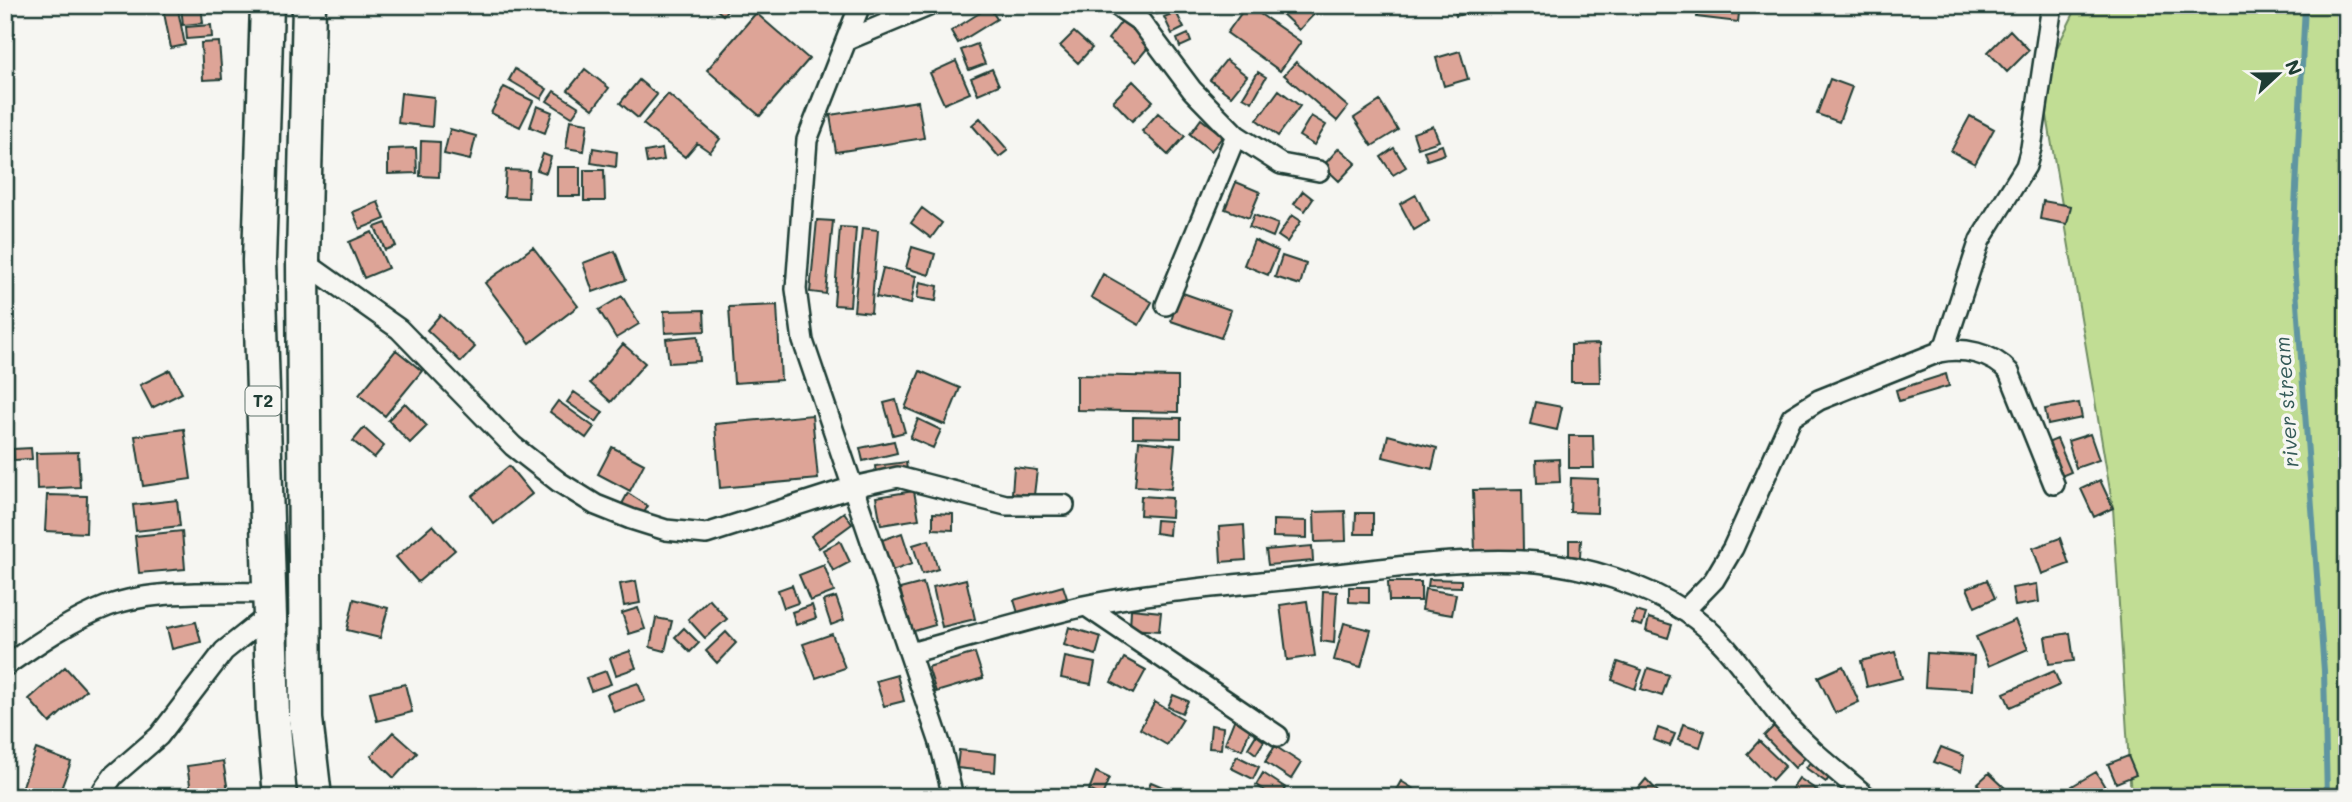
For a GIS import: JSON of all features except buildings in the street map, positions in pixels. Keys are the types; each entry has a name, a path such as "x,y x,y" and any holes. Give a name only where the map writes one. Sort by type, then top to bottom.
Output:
{"highway":[{"name":"T2","path":"267,5 259,261 273,715 280,797"},
{"name":"T2","path":"310,5 303,261 306,719 315,797"}],"street":[{"path":"860,5 807,140 798,229 796,289 803,341 911,653 940,743 953,797"},
{"path":"846,40 931,5"},
{"path":"1116,5 1141,22 1192,90 1236,135 1281,164 1319,171"},
{"path":"1939,352 1956,320 1980,240 2026,166 2036,127 2052,5"},
{"path":"1166,306 1236,135"},
{"path":"303,261 399,329 513,446 559,482 596,506 666,530 706,534 890,477 907,477 1006,505 1064,505"},
{"path":"1684,611 1714,580 1733,548 1792,417 1819,400 1939,352 1966,350 2000,363 2009,372 2054,484"},
{"path":"911,653 1086,606 1375,570 1535,562 1582,568 1629,585 1684,611 1720,641 1791,729 1867,797"},
{"path":"5,666 68,625 110,606 166,596 270,604"},
{"path":"103,790 114,775 159,736 224,652 270,604"},
{"path":"1086,606 1278,736"}],"green space":[{"path":"2078,5 2347,5 2347,797 2131,797 2113,508 2041,80"}],"waterway":[{"name":"river stream","path":"2305,5 2293,249 2324,671 2327,797"}]}
